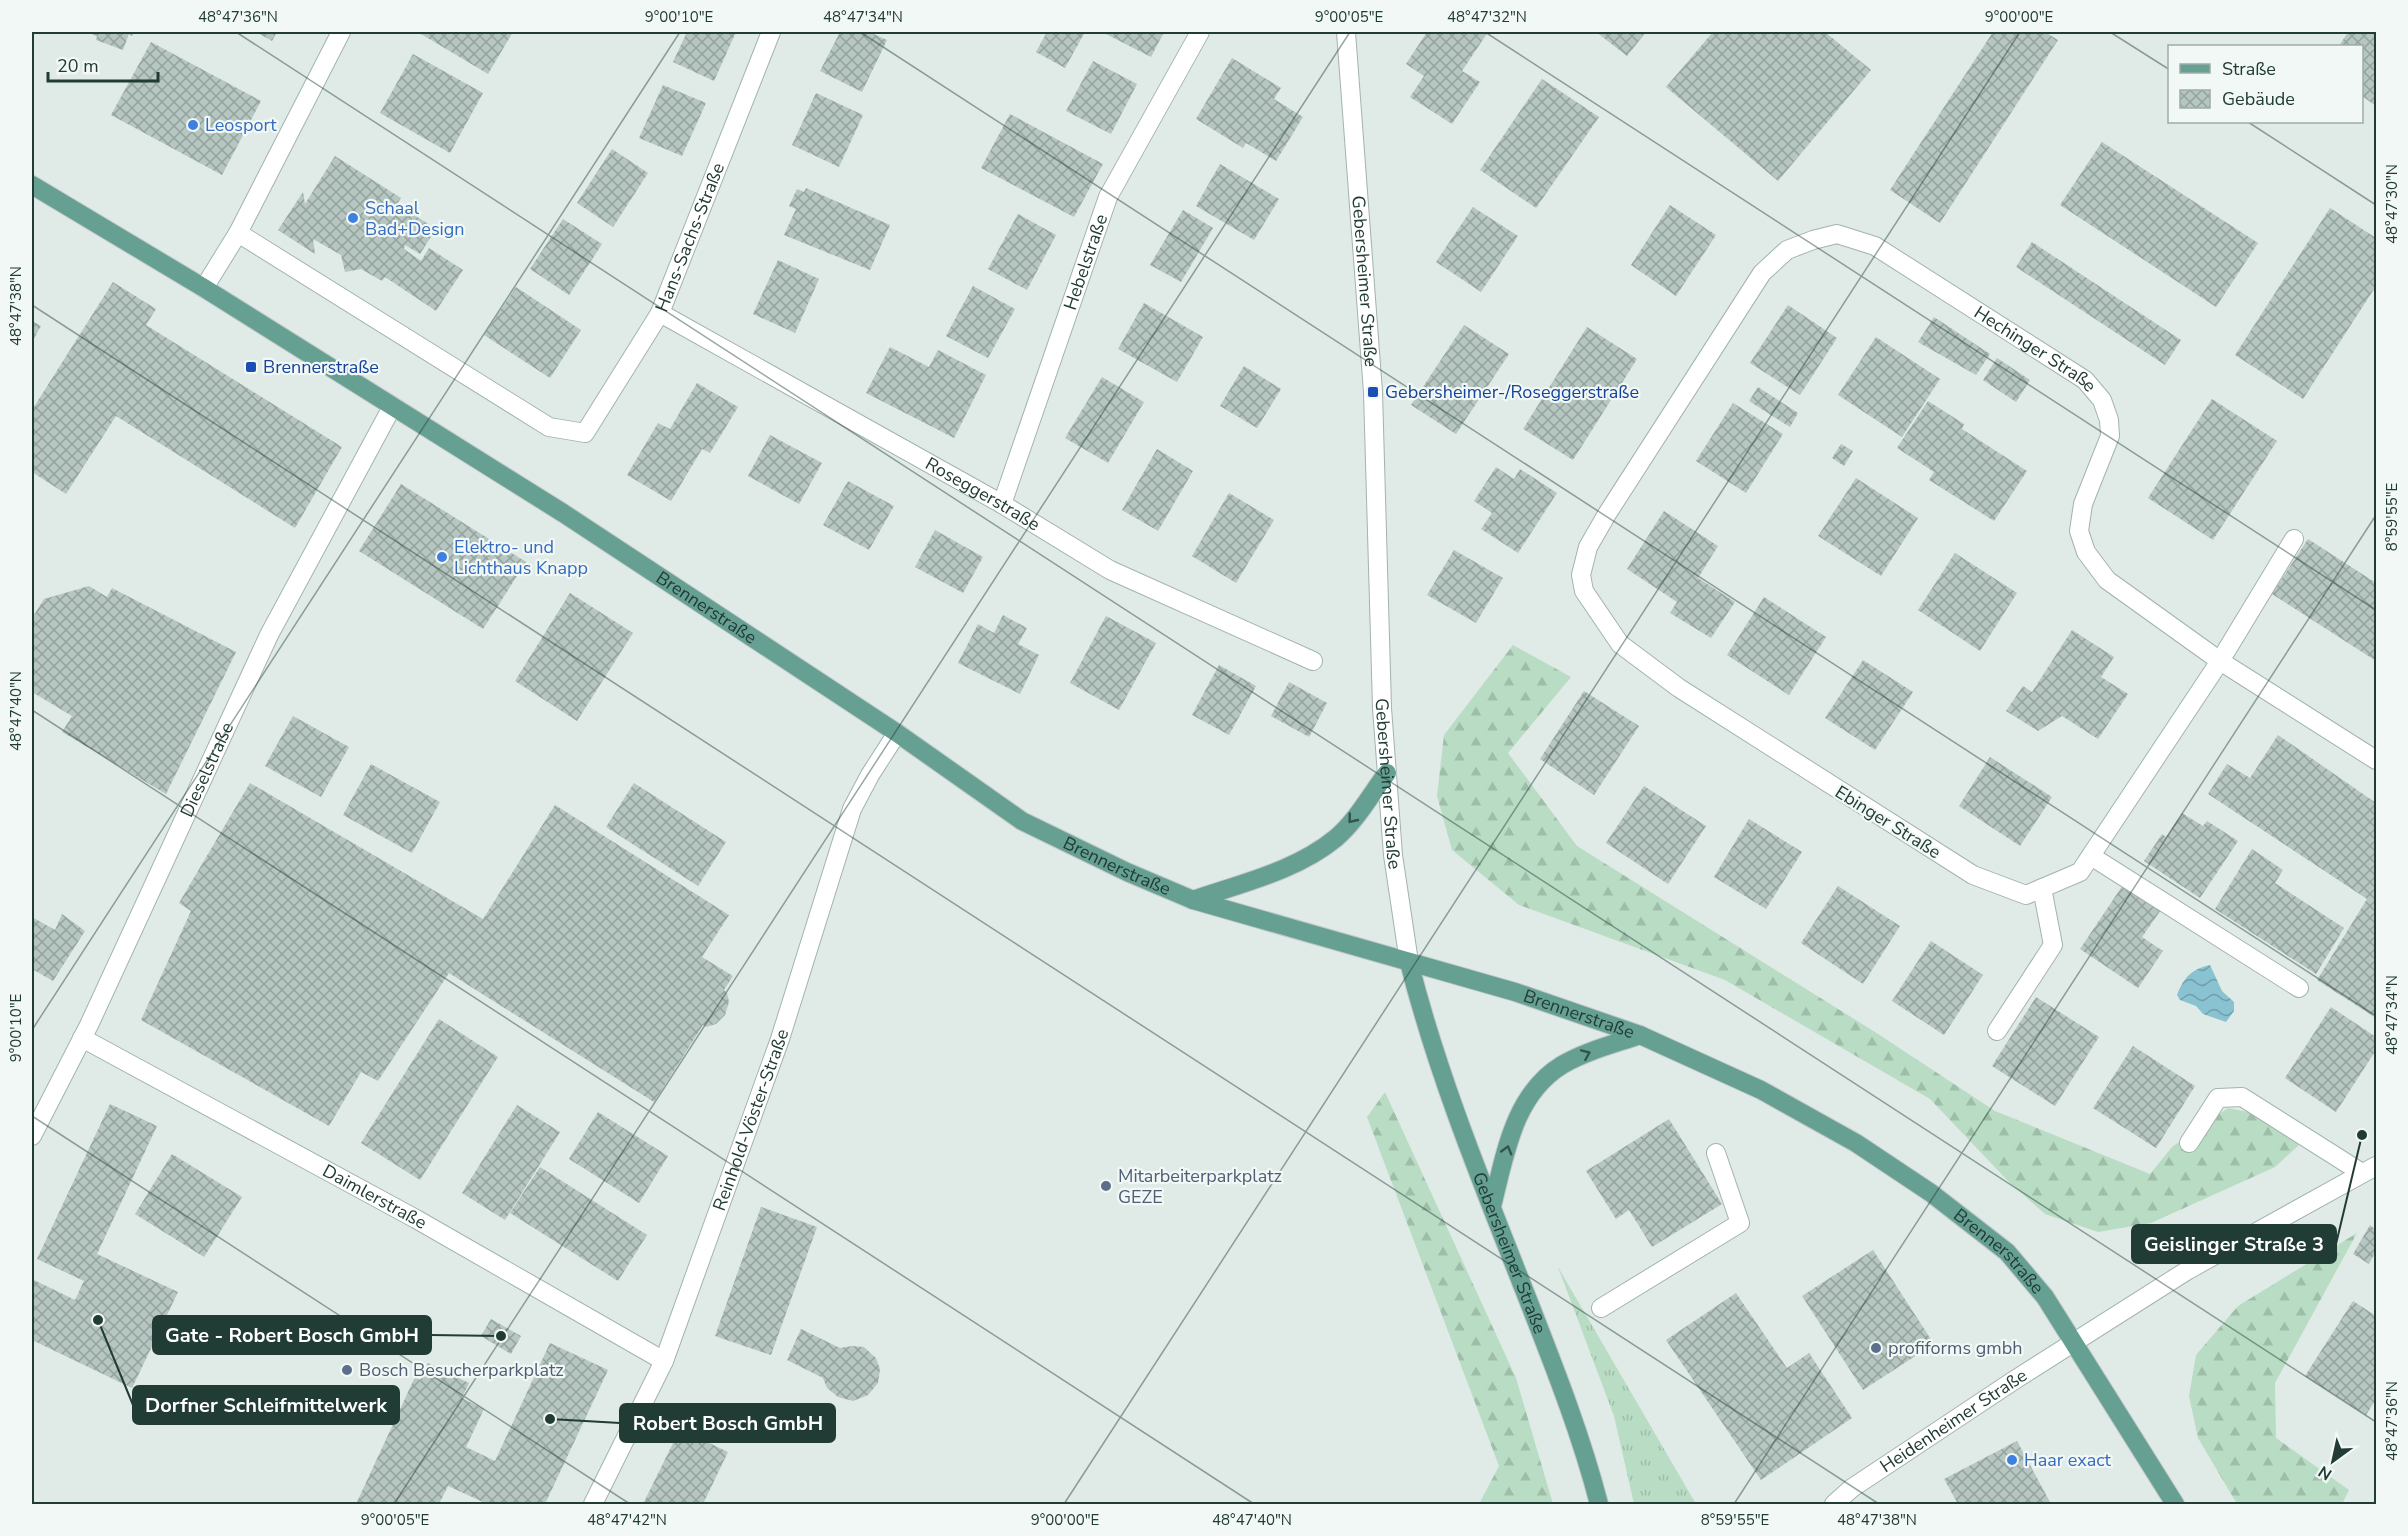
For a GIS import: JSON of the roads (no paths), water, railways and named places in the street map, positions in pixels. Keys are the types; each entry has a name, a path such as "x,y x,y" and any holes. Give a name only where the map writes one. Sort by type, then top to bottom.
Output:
{"main road":[{"name":"Brennerstraße","path":"32,185 204,288 563,513 897,733 1022,821 1127,872 1193,900 1515,992 1640,1035 1761,1090 1856,1143 1931,1193 2007,1252 2045,1297 2175,1504"},
{"path":"1193,900 1297,864 1337,837 1387,772"},
{"name":"Gebersheimer Straße","path":"1408,962 1444,1079 1575,1423 1599,1504"},
{"path":"1491,1206 1514,1123 1539,1084 1561,1066 1586,1053 1640,1035"}],"street":[{"path":"204,288 238,233 341,32"},
{"name":"Hans-Sachs-Straße","path":"238,233 549,428 585,433 660,313 771,32"},
{"name":"Hebelstraße","path":"1002,504 1108,197 1200,32"},
{"name":"Gebersheimer Straße","path":"1346,32 1373,392 1381,696 1393,855 1408,962"},
{"name":"Hechinger Straße","path":"1607,514 1762,273 1787,250 1837,234 1875,246 2085,380 2102,400 2109,420 2110,436 2083,504 2079,531 2086,552 2107,580 2220,661 2376,760"},
{"name":"Roseggerstraße","path":"660,313 1002,504 1110,570 1313,661"},
{"name":"Dieselstraße","path":"32,1136 82,1038 269,635 392,407"},
{"name":"Ebinger Straße","path":"1607,514 1588,547 1581,575 1584,591 1620,644 1678,688 1973,875 2026,895 2080,872 2220,661 2294,539"},
{"name":"Reinhold-Vöster-Straße","path":"593,1504 664,1361 780,1040 852,809 870,774 897,733"},
{"path":"2091,856 2300,988"},
{"path":"1997,1031 2053,945 2042,888"},
{"name":"Daimlerstraße","path":"82,1038 416,1219 664,1361"},
{"path":"2189,1143 2218,1098 2242,1097 2369,1169"},
{"path":"1601,1308 1740,1223 1716,1153"},
{"name":"Heidenheimer Straße","path":"1834,1504 1852,1488 2013,1381 2188,1270 2369,1169"}],"water":[{"path":"2210,965 2222,991 2234,1002 2234,1011 2226,1022 2203,1014 2196,1006 2180,1000 2177,995 2189,975"}],"place":[{"name":"Leosport","path":"193,125"},
{"name":"Schaal Bad+Design","path":"353,218"},
{"name":"Brennerstraße","path":"251,367"},
{"name":"Gebersheimer-/Roseggerstraße","path":"1373,392"},
{"name":"Elektro- und Lichthaus Knapp","path":"442,557"},
{"name":"Geislinger Straße 3","path":"2362,1135"},
{"name":"Mitarbeiterparkplatz GEZE","path":"1106,1186"},
{"name":"Dorfner Schleifmittelwerk","path":"98,1320"},
{"name":"Gate - Robert Bosch GmbH","path":"501,1336"},
{"name":"profiforms gmbh","path":"1876,1348"},
{"name":"Bosch Besucherparkplatz","path":"347,1370"},
{"name":"Robert Bosch GmbH","path":"550,1419"},
{"name":"Haar exact","path":"2012,1460"}]}
